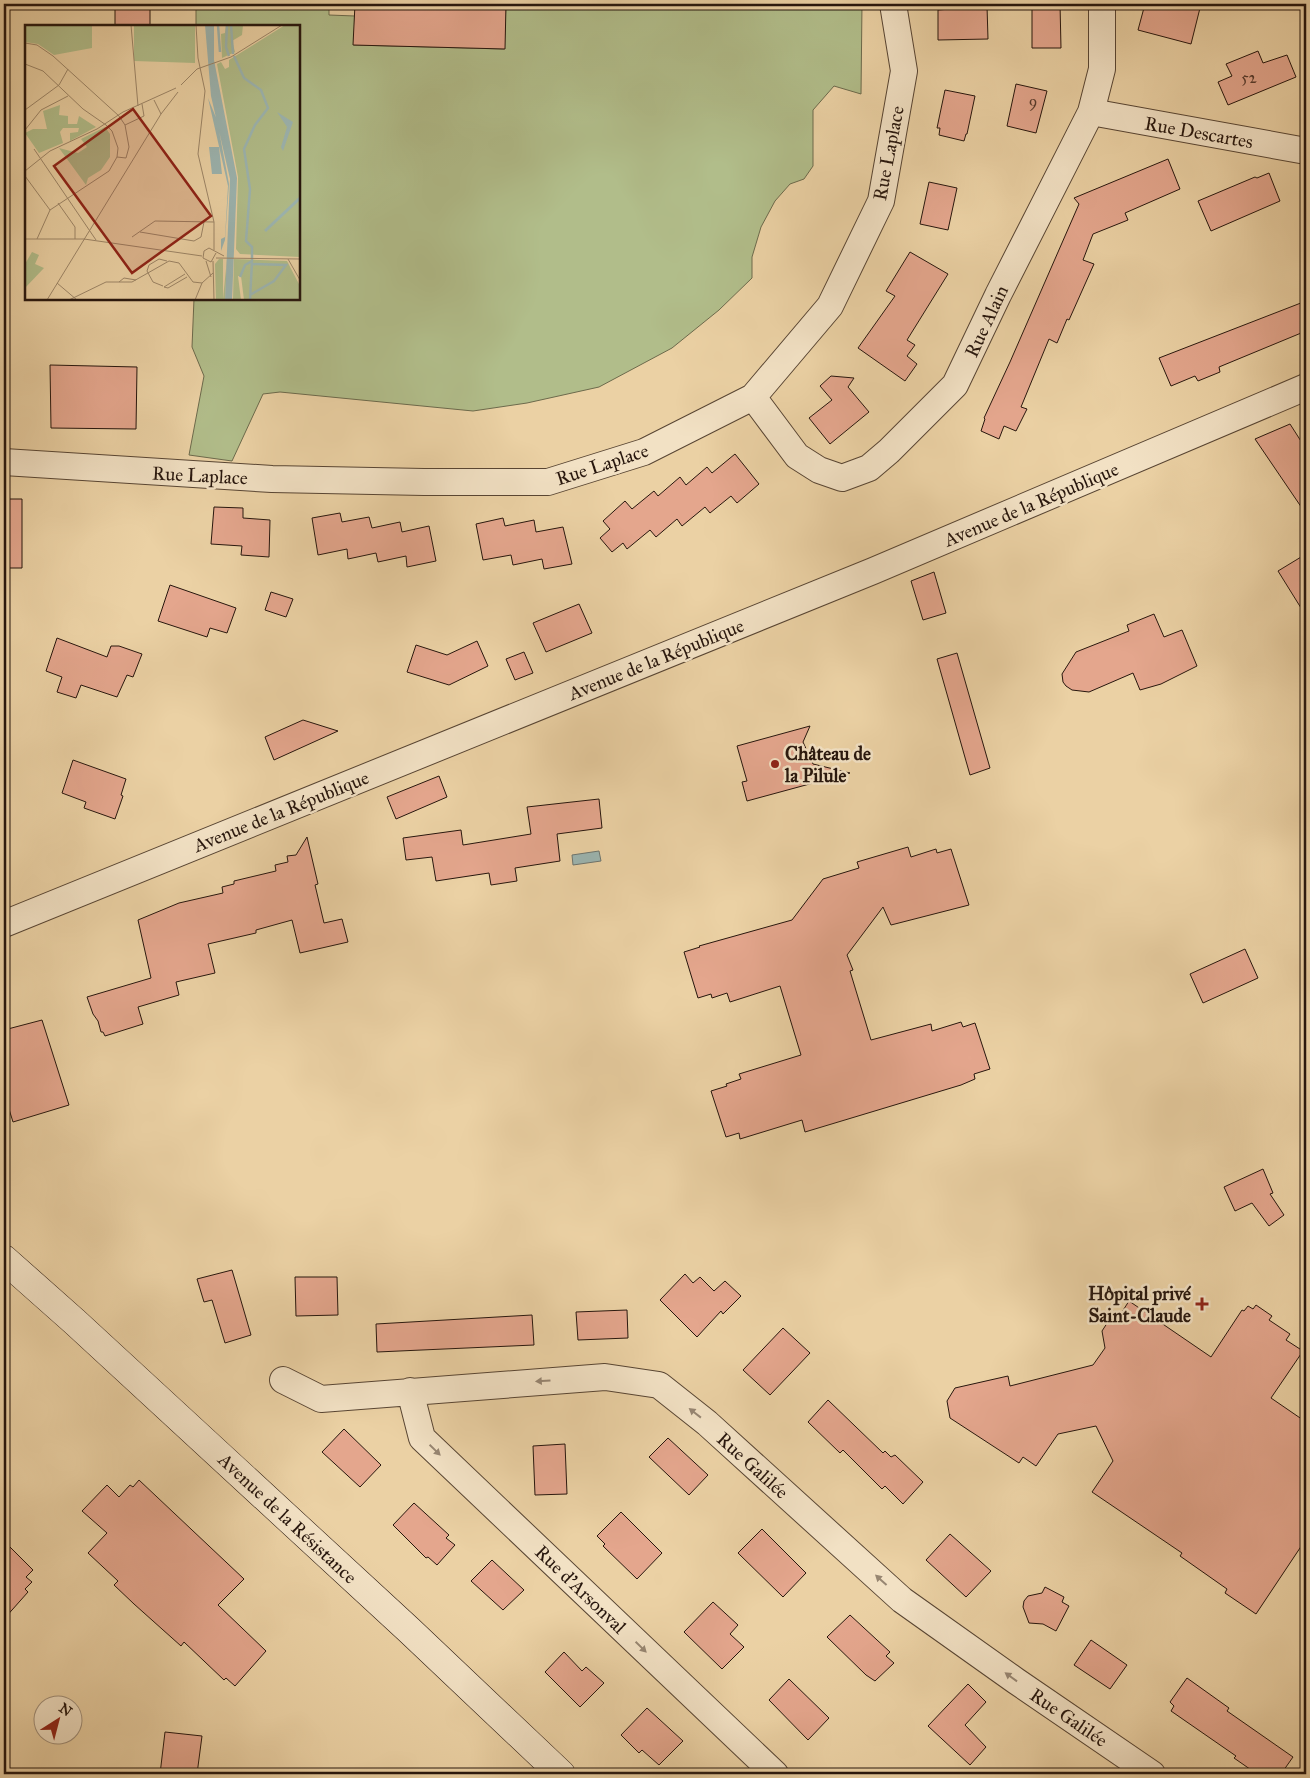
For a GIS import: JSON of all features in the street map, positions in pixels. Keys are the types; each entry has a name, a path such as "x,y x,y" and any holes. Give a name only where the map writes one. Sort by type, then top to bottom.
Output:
{"main road":[{"name":"Avenue de la Résistance","path":"6,1260 410,1630 561,1774"}],"street":[{"name":"Rue Laplace","path":"4,462 272,479 548,482 644,452 753,397 830,306 881,201 904,71 893,4"},
{"name":"Rue Alain","path":"753,397 797,456 819,470 842,478 869,468 955,385 998,295 1091,112 1102,69 1102,4"},
{"name":"Rue Descartes","path":"1091,112 1306,151"},
{"name":"Avenue de la République","path":"4,924 873,571 1306,387"},
{"name":"Rue Galilée","path":"282,1380 321,1398 605,1377 659,1385 707,1423 902,1600 1152,1774"},
{"name":"Rue d'Arsonval","path":"410,1391 422,1438 775,1774"}],"green space":[{"path":"196,4 329,4 329,15 355,16 354,45 504,49 506,4 862,4 861,94 834,86 813,110 813,166 804,179 790,184 775,201 761,227 752,257 752,278 719,310 672,348 599,387 527,403 473,411 280,392 263,394 232,461 189,455 204,376 192,347 194,300 300,300 300,25 196,25"}],"water":[{"path":"599,851 601,861 573,865 572,855"}],"building":[{"path":"115,4 150,4 150,25 115,25"},
{"path":"355,4 506,4 505,49 353,45"},
{"path":"1032,4 1060,4 1061,48 1032,48"},
{"path":"1145,4 1183,4 1200,8 1191,44 1138,30"},
{"path":"987,6 988,39 938,40 938,10"},
{"path":"1258,51 1263,63 1287,55 1296,77 1228,105 1218,82 1232,76 1226,64"},
{"path":"1016,84 1047,91 1036,133 1007,126"},
{"path":"945,90 975,96 964,141 939,135 940,128 937,128"},
{"path":"1168,159 1180,189 1125,213 1128,220 1093,234 1083,260 1094,264 1057,343 1049,339 1021,407 1027,409 1016,431 1004,426 999,439 981,431 984,418 1079,204 1074,198"},
{"path":"1269,173 1280,201 1211,231 1198,201"},
{"path":"929,182 957,188 948,230 920,224"},
{"path":"910,252 948,274 907,340 915,345 907,356 917,364 905,381 858,348 895,296 886,291"},
{"path":"1306,301 1306,331 1219,367 1220,372 1198,381 1195,376 1171,386 1159,358"},
{"path":"50,365 137,367 136,429 51,428"},
{"path":"831,376 854,378 848,387 869,412 830,444 809,418 832,400 820,386"},
{"path":"1290,424 1306,449 1306,514 1255,439"},
{"path":"735,454 759,484 737,503 731,496 710,513 705,507 682,526 677,519 656,537 650,530 627,549 623,543 612,552 600,538 610,529 603,521 625,501 632,509 654,491 658,496 680,477 686,485 707,467 712,473"},
{"path":"4,499 22,499 22,568 4,568"},
{"path":"214,507 243,508 243,518 270,520 269,557 241,555 242,546 211,544"},
{"path":"340,513 342,522 369,517 372,528 400,522 402,532 429,526 436,561 407,567 406,556 378,562 376,553 348,559 347,549 318,555 312,518"},
{"path":"503,518 505,526 534,520 536,532 563,527 572,564 544,569 542,559 513,565 511,555 483,560 476,524"},
{"path":"1306,554 1306,616 1278,571"},
{"path":"934,572 946,613 923,620 911,581"},
{"path":"170,585 236,608 227,633 210,628 207,637 158,621"},
{"path":"271,592 293,599 286,617 265,610"},
{"path":"579,604 592,633 546,652 533,623"},
{"path":"1154,614 1164,637 1182,630 1197,666 1161,684 1140,690 1133,673 1089,692 1072,690 1066,686 1063,682 1062,674 1076,652 1129,631 1127,625"},
{"path":"57,638 107,657 111,646 119,646 142,654 133,677 127,675 117,697 81,685 76,698 57,692 62,677 46,671"},
{"path":"477,641 488,666 449,685 407,672 416,645 447,655"},
{"path":"524,652 533,673 515,680 506,659"},
{"path":"957,653 990,768 970,775 937,659"},
{"path":"303,720 338,731 274,760 265,737"},
{"name":"Château de la Pilule","path":"810,726 803,742 813,764 850,773 747,801 742,782 747,781 737,746"},
{"path":"73,760 126,779 121,795 123,796 115,819 84,808 86,802 62,793"},
{"path":"439,776 447,797 396,819 387,797"},
{"path":"599,799 602,828 557,834 560,861 515,868 517,881 491,885 489,873 436,881 432,857 406,860 403,838 461,830 463,845 531,834 527,807"},
{"path":"307,837 318,884 315,885 324,923 342,919 348,942 300,953 292,920 256,930 256,933 208,944 215,973 176,982 179,995 138,1007 143,1024 105,1036 101,1032 87,997 151,978 138,920 179,903 223,893 222,887 234,884 234,881 276,871 275,865 288,862 287,856 296,855"},
{"path":"908,847 911,857 936,849 937,853 951,849 969,905 891,925 883,907 847,955 853,970 850,971 871,1040 931,1024 932,1031 961,1022 963,1027 975,1023 990,1069 974,1074 975,1079 961,1085 805,1132 802,1120 740,1139 739,1133 726,1137 711,1091 741,1079 739,1074 801,1055 780,986 730,1002 727,993 712,998 711,994 698,998 684,952 792,920 823,879 859,868 857,862"},
{"path":"1245,949 1258,978 1203,1003 1190,974"},
{"path":"42,1020 69,1105 13,1122 4,1093 4,1030"},
{"path":"1263,1169 1273,1193 1270,1194 1284,1215 1269,1226 1252,1203 1235,1211 1224,1187"},
{"path":"232,1270 251,1335 225,1343 212,1300 204,1302 197,1279"},
{"path":"685,1274 693,1283 700,1277 714,1291 725,1281 741,1296 723,1314 721,1311 697,1337 660,1300"},
{"path":"295,1277 337,1277 338,1315 296,1316"},
{"path":"1129,1301 1211,1357 1242,1310 1244,1311 1248,1306 1253,1309 1256,1305 1272,1316 1269,1320 1290,1334 1286,1340 1303,1351 1271,1398 1306,1422 1306,1539 1256,1614 1225,1593 1227,1589 1180,1556 1182,1553 1092,1492 1113,1461 1096,1426 1058,1434 1036,1466 1023,1457 1019,1463 950,1418 947,1401 955,1388 1008,1376 1010,1386 1093,1365 1105,1348 1102,1331 1115,1311 1120,1315"},
{"path":"627,1310 628,1338 578,1340 576,1312"},
{"path":"532,1315 534,1345 377,1352 376,1324"},
{"path":"783,1328 810,1353 770,1395 743,1370"},
{"path":"828,1400 883,1453 885,1451 891,1457 895,1455 923,1482 903,1504 885,1486 882,1489 843,1450 840,1453 808,1422"},
{"path":"344,1429 381,1465 360,1487 322,1452"},
{"path":"668,1438 708,1475 689,1495 649,1457"},
{"path":"565,1444 567,1494 535,1495 533,1446"},
{"path":"139,1480 244,1579 218,1605 266,1651 235,1686 226,1678 224,1680 184,1642 181,1646 134,1604 114,1585 118,1581 88,1553 107,1533 82,1511 107,1485 119,1497 130,1485 133,1487"},
{"path":"414,1503 449,1535 446,1538 455,1545 437,1565 428,1557 426,1558 393,1525"},
{"path":"621,1512 662,1553 637,1579 603,1546 605,1544 597,1536"},
{"path":"762,1529 806,1573 783,1597 738,1553"},
{"path":"950,1534 991,1571 966,1597 926,1560"},
{"path":"4,1541 33,1570 26,1577 32,1582 25,1589 28,1592 4,1619"},
{"path":"492,1560 524,1590 503,1610 471,1581"},
{"path":"1045,1587 1064,1597 1062,1602 1069,1606 1056,1631 1043,1624 1029,1623 1023,1607 1024,1601 1028,1596 1042,1593"},
{"path":"713,1602 738,1625 730,1634 744,1647 722,1669 684,1632"},
{"path":"850,1615 890,1652 886,1656 894,1663 875,1681 866,1675 827,1637"},
{"path":"1091,1640 1127,1665 1110,1689 1074,1665"},
{"path":"564,1652 582,1671 586,1667 604,1683 580,1707 545,1672"},
{"path":"1187,1678 1229,1708 1227,1711 1293,1757 1281,1774 1257,1774 1234,1758 1236,1756 1171,1711 1174,1706 1170,1702"},
{"path":"789,1679 829,1718 808,1740 769,1700"},
{"path":"968,1684 986,1702 965,1725 986,1747 970,1765 928,1726"},
{"path":"647,1708 683,1741 659,1765 642,1750 639,1753 621,1735"},
{"path":"165,1732 202,1736 197,1774 160,1774"}],"place":[{"name":"Château de la Pilule","path":"775,764"},
{"name":"Hôpital privé Saint-Claude","path":"1202,1304"}]}
